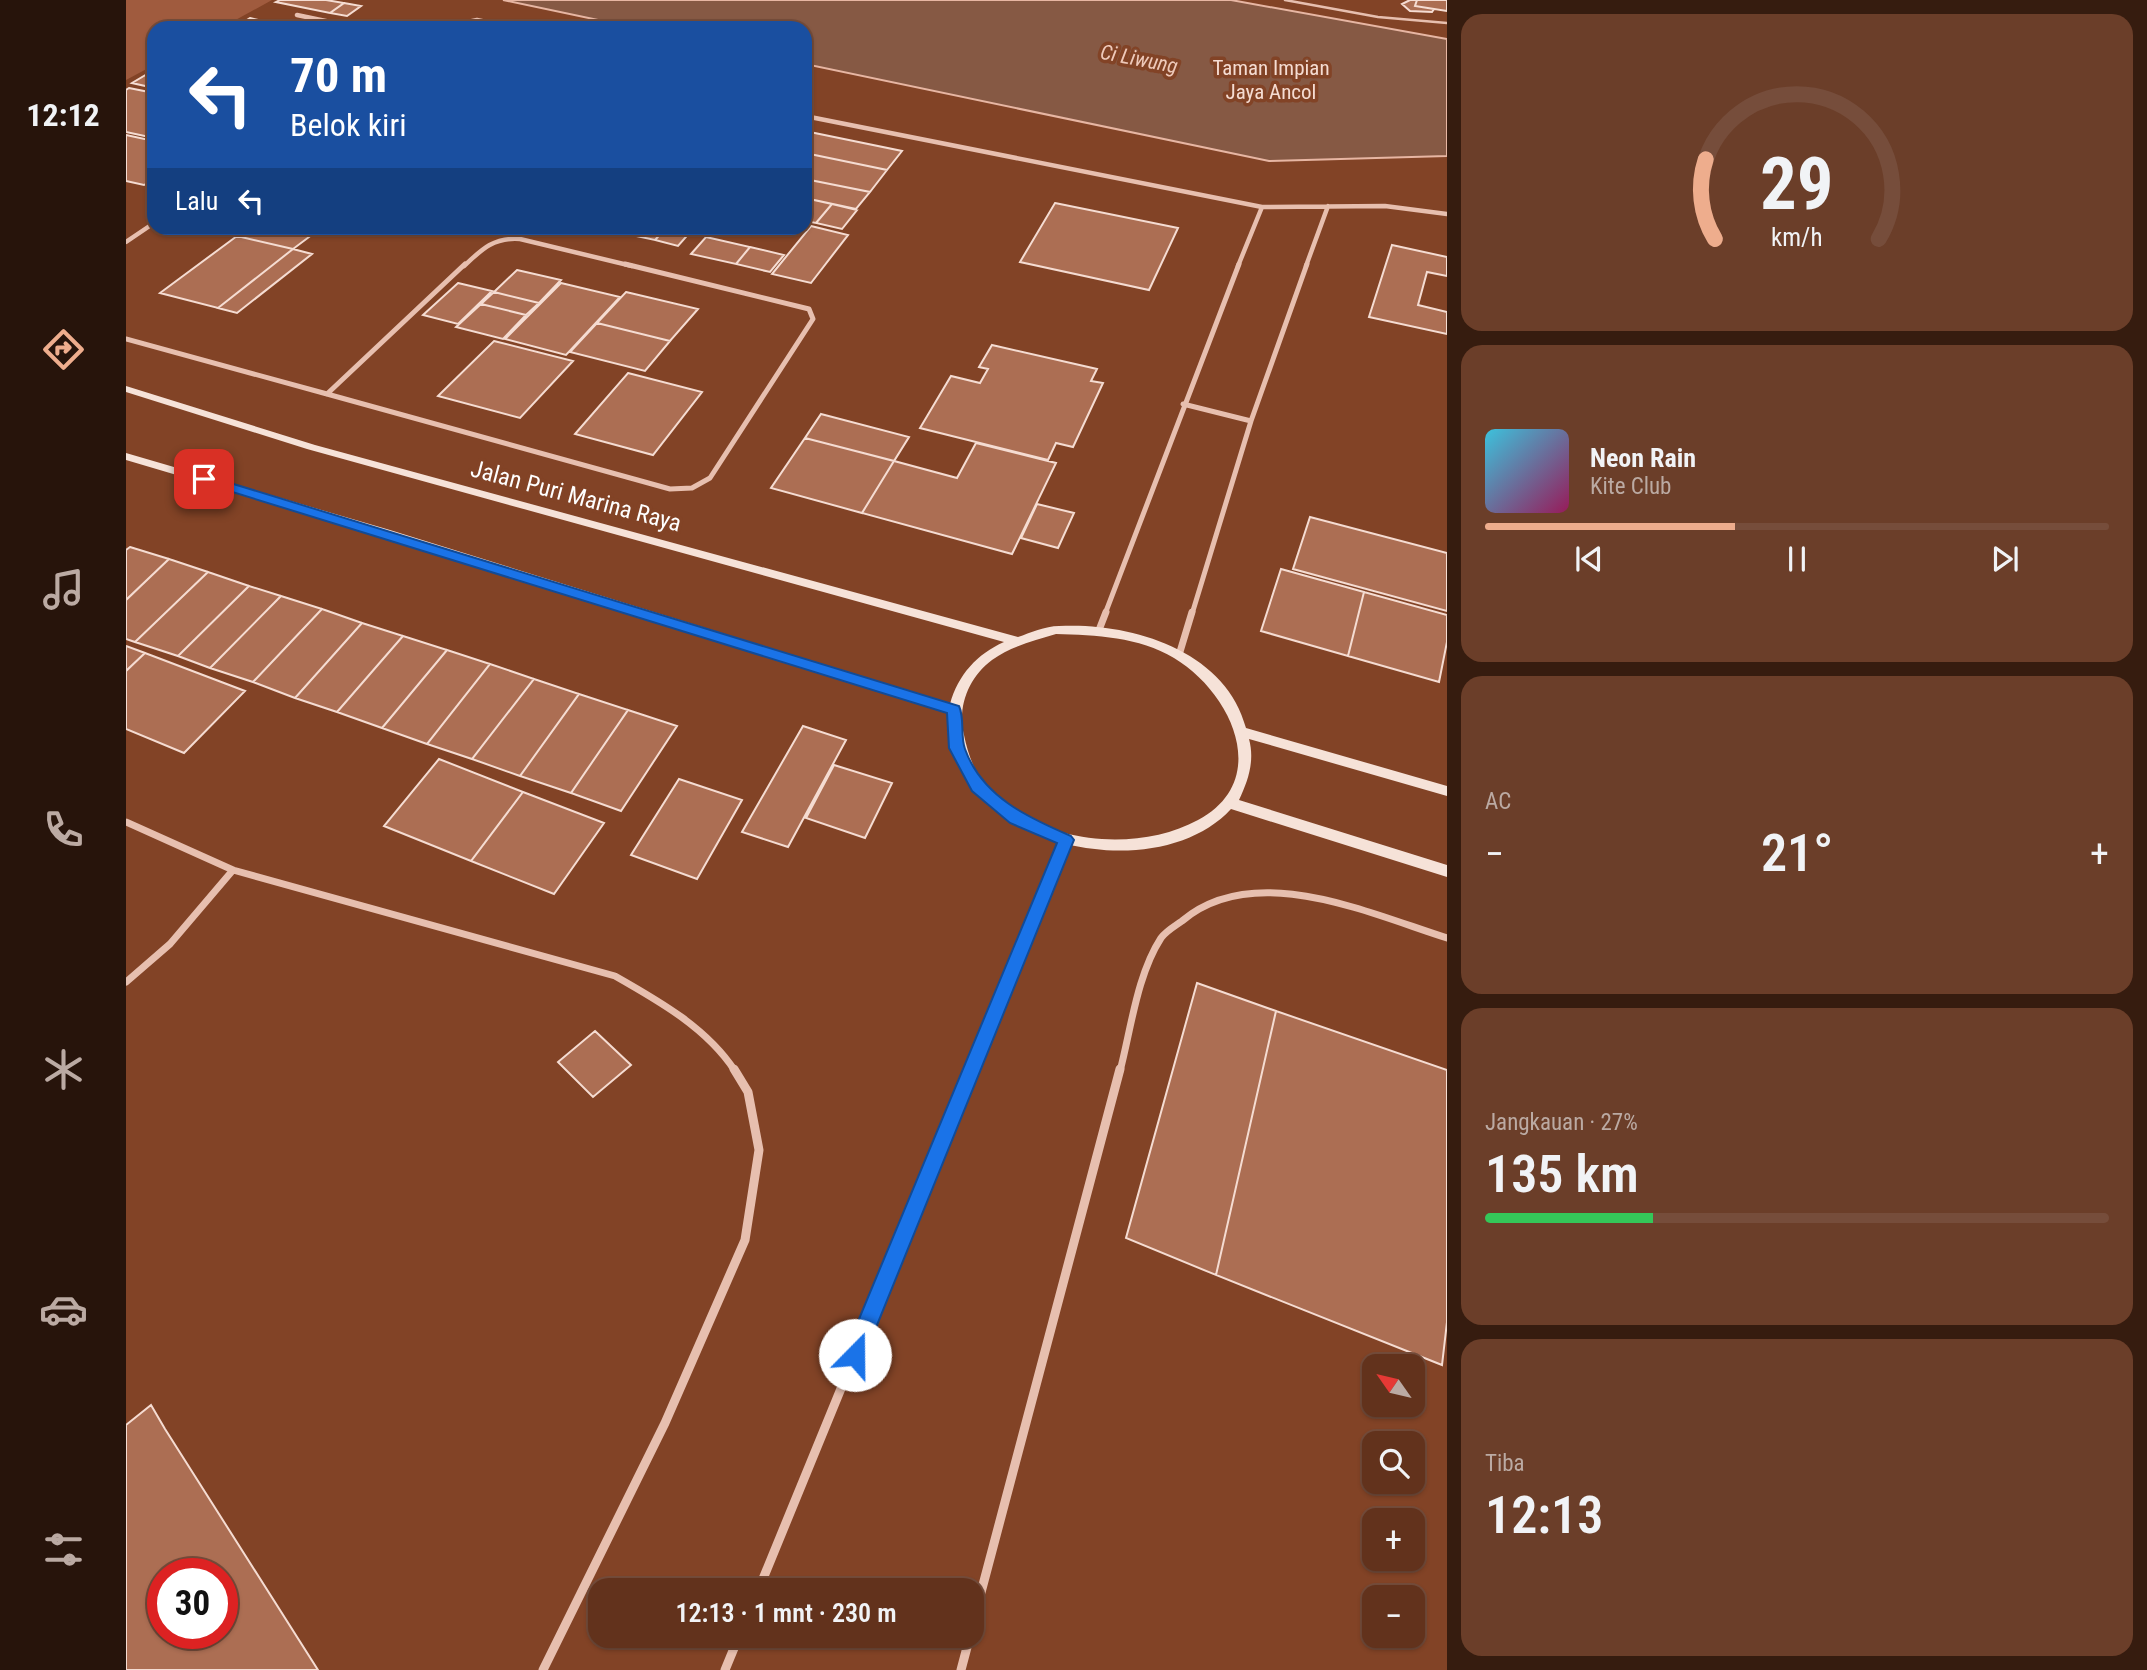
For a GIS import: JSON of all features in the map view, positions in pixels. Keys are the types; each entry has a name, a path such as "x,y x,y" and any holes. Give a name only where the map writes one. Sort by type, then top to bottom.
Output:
{"street":[{"path":"297,15 326,21"},
{"path":"812,117 1262,207 1385,206 1447,214"},
{"path":"1180,655 1251,421 1328,206"},
{"path":"1099,630 1183,404 1262,207"},
{"path":"126,242 147,228"},
{"path":"126,339 326,395 670,489 692,488 710,478 813,319 809,309 520,239 503,238 485,246 326,395"},
{"name":"Jalan Puri Marina Raya","path":"126,389 311,446 1017,641"},
{"path":"1183,404 1251,421"},
{"path":"126,456 400,537 954,710"},
{"path":"1099,630 1141,638 1180,655 1209,677 1232,704 1245,733 1246,770 1230,803 1202,828 1161,844 1114,848 1066,840 1016,819 978,786 957,748 954,710 965,681 987,658 1017,641 1056,631 1099,630"},
{"path":"1245,733 1447,791"},
{"path":"1230,803 1447,871"},
{"path":"126,822 233,870 615,976 662,1003 720,1048 748,1092 759,1150 745,1240 666,1423 543,1670"},
{"path":"763,1578 1066,840"},
{"path":"126,982 141,972 198,915 233,870"},
{"path":"984,1581 1140,992 1162,937 1200,905 1266,890 1330,901 1447,938"},
{"path":"725,1670 734,1648"},
{"path":"961,1670 967,1648"}],"lane":[{"path":"1285,0 1378,17 1447,23"}],"shaded area":[{"path":"126,0 272,0 234,21 147,21 147,69 126,80"}],"water":[{"name":"Taman Impian Jaya Ancol","path":"503,0 1231,0 1447,39 1447,156 1269,161 812,65 812,21 603,21"}],"building":[{"path":"326,0 344,3 330,13 276,2"},
{"path":"1417,0 1415,6 1434,9 1432,12 1410,11 1402,4"},
{"path":"1417,0 1447,0 1447,11 1415,6"},
{"path":"344,3 361,6 347,16 330,13"},
{"path":"147,74 147,86 132,83"},
{"path":"129,88 147,92 147,136 126,132 126,90"},
{"path":"812,132 902,151 887,170 812,154"},
{"path":"126,135 147,140 147,183 144,185 126,181"},
{"path":"812,154 887,170 870,192 812,180"},
{"path":"812,180 870,192 856,209 812,200"},
{"path":"812,200 832,204 816,223 812,222"},
{"path":"1055,203 1178,228 1149,290 1020,262"},
{"path":"832,204 857,210 842,229 816,223"},
{"path":"812,226 848,235 811,283 772,274 804,235 812,235"},
{"path":"238,235 312,235 293,249"},
{"path":"631,235 660,235 655,240"},
{"path":"660,235 688,235 678,246 655,240"},
{"path":"237,236 293,249 218,308 160,293"},
{"path":"706,237 750,247 736,264 691,254"},
{"path":"1392,245 1447,257 1447,276 1427,272 1418,305 1447,312 1447,334 1369,317"},
{"path":"750,247 784,255 770,272 736,264"},
{"path":"293,249 312,254 237,313 218,308"},
{"path":"517,270 561,280 539,303 494,292"},
{"path":"458,283 492,291 458,324 423,315"},
{"path":"561,283 620,297 566,355 505,339"},
{"path":"494,292 539,303 526,315 481,304"},
{"path":"626,292 698,309 670,341 597,323"},
{"path":"481,304 526,315 503,339 456,327"},
{"path":"597,323 670,341 645,371 570,352"},
{"path":"494,341 573,361 520,418 438,396"},
{"path":"992,345 1097,369 1091,381 1103,383 1073,447 1056,443 1048,460 920,428 951,376 980,383 988,369 979,367"},
{"path":"628,373 702,392 653,455 575,434"},
{"path":"821,414 909,437 894,461 805,438"},
{"path":"805,438 894,461 862,513 771,488"},
{"path":"976,443 1056,463 1012,554 862,513 894,461 957,478"},
{"path":"1037,504 1074,513 1058,548 1021,538"},
{"path":"1310,517 1447,553 1447,611 1293,569"},
{"path":"130,547 169,559 126,600 126,550"},
{"path":"169,559 208,572 135,642 126,639 126,600"},
{"path":"1281,569 1364,592 1348,656 1261,631"},
{"path":"208,572 249,586 178,656 135,642"},
{"path":"249,586 281,596 210,668 178,656"},
{"path":"1364,592 1447,615 1447,642 1439,682 1348,656"},
{"path":"281,596 322,609 253,682 210,668"},
{"path":"322,609 362,623 295,698 253,682"},
{"path":"362,623 403,636 337,712 295,698"},
{"path":"403,636 447,650 382,728 337,712"},
{"path":"126,646 145,653 126,671"},
{"path":"447,650 490,664 427,744 382,728"},
{"path":"145,653 245,691 184,753 126,729 126,671"},
{"path":"490,664 534,679 472,759 427,744"},
{"path":"534,679 579,694 520,776 472,759"},
{"path":"579,694 628,710 571,793 520,776"},
{"path":"628,710 677,726 621,811 571,793"},
{"path":"803,726 846,740 788,847 742,832"},
{"path":"439,759 523,792 471,861 384,826"},
{"path":"834,765 892,783 865,838 806,818"},
{"path":"679,779 742,800 697,879 631,855"},
{"path":"523,792 604,823 554,894 471,861"},
{"path":"1197,983 1276,1011 1216,1275 1126,1238"},
{"path":"1276,1011 1447,1070 1447,1322 1442,1365 1425,1358 1425,1354 1414,1354 1216,1275"},
{"path":"595,1031 631,1065 593,1097 558,1062"},
{"path":"151,1405 318,1670 126,1670 126,1425"}],"route":[{"path":"204,479 954,710 957,748 978,786 1016,819 1066,840 855,1355"}],"water label":[{"name":"Ci Liwung","path":"1139,59"}]}
